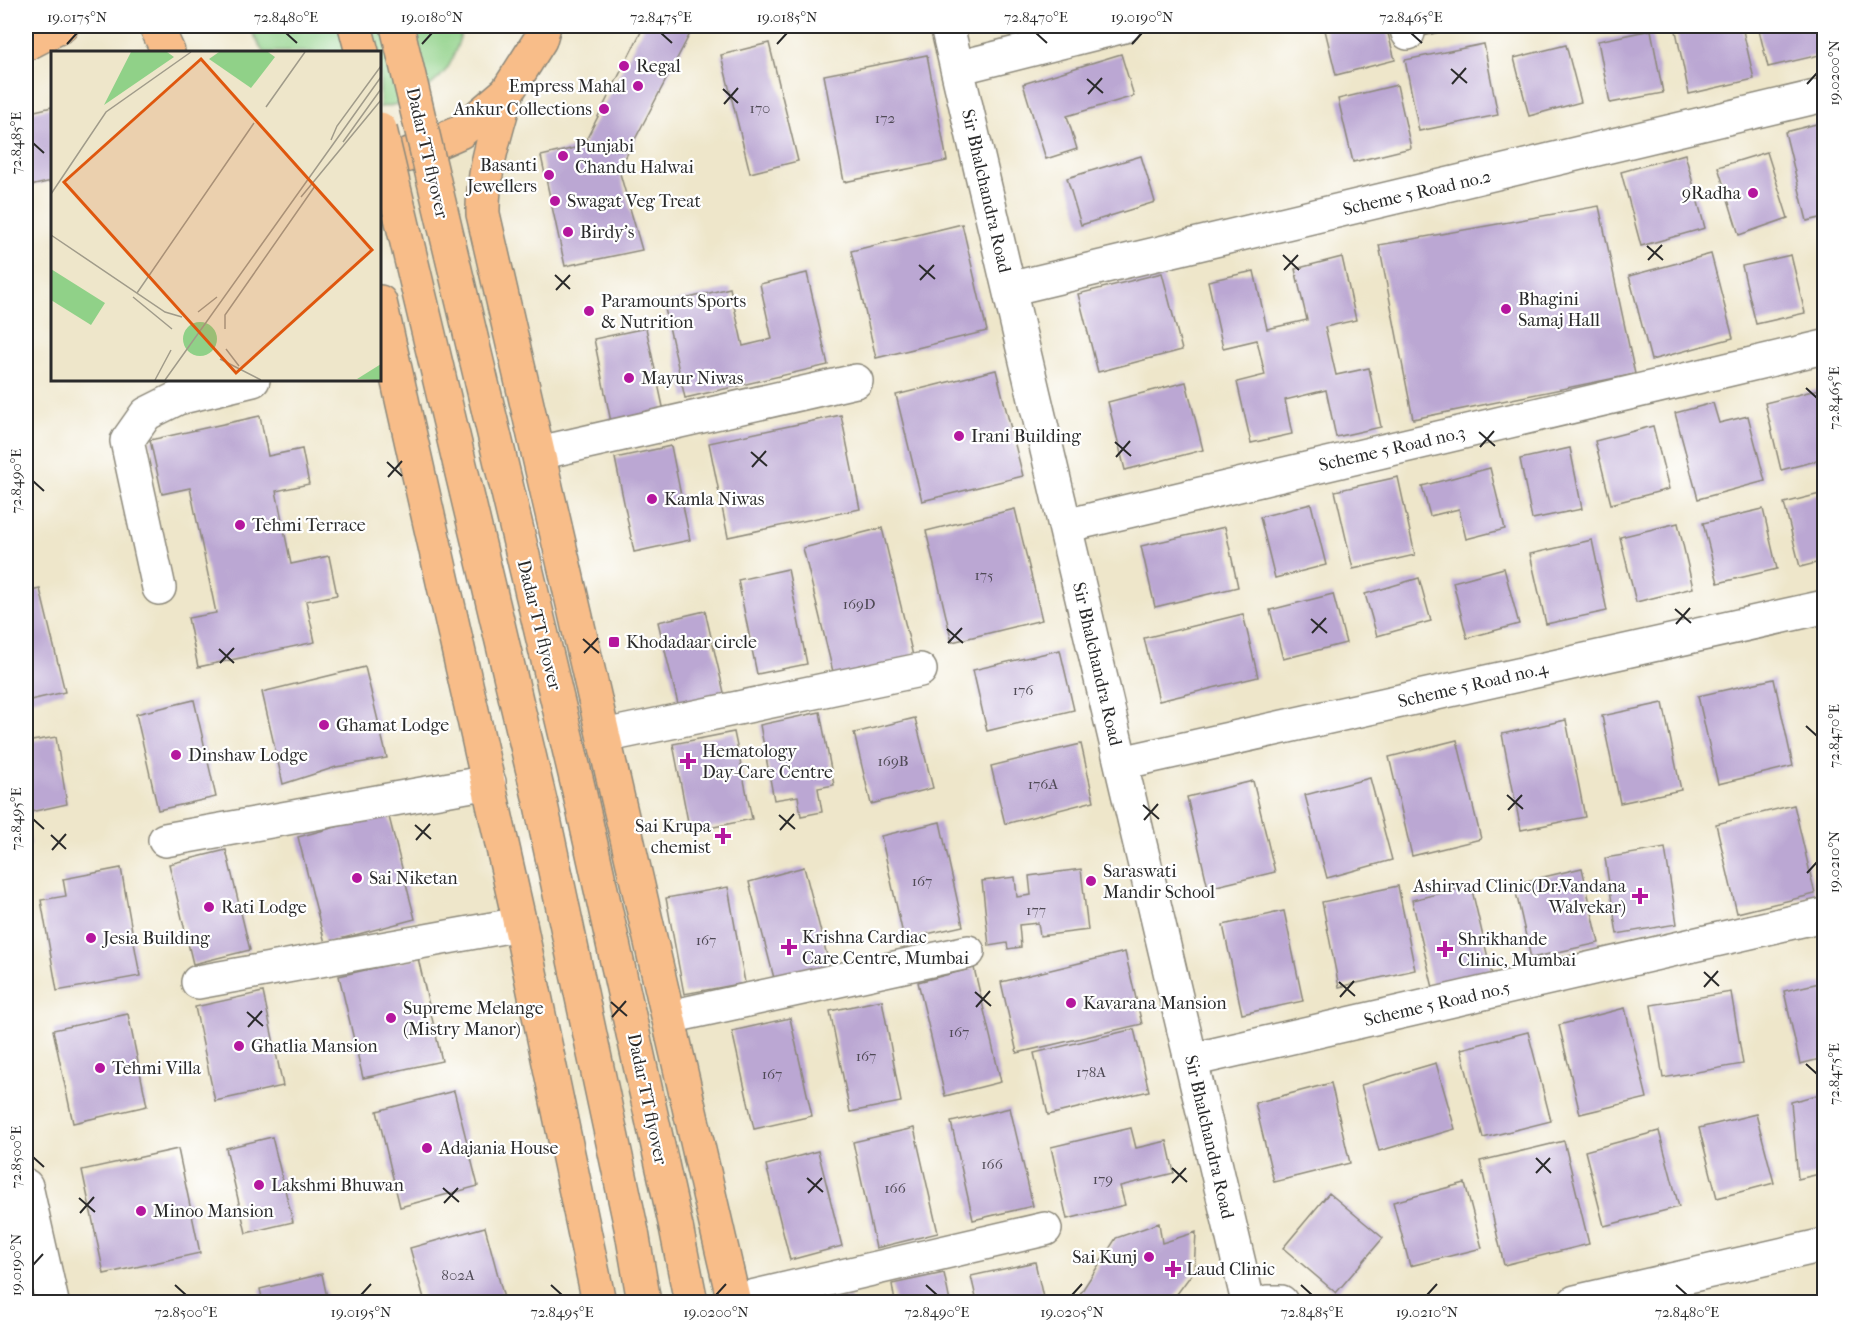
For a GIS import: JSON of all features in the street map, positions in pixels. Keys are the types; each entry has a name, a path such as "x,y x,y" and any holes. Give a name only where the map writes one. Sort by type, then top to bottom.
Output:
{"main road":[{"path":"26,44 61,26"},
{"path":"156,26 168,51"},
{"path":"355,26 362,51"},
{"name":"Dadar TT flyover","path":"397,26 580,795 691,1302"},
{"path":"544,26 540,40 507,92 485,171 483,214 734,1302"},
{"path":"26,52 51,54"},
{"path":"381,159 405,156 460,132 507,92"},
{"path":"381,133 541,805 632,1232 644,1302"},
{"path":"381,312 385,346 489,782 599,1302"}],"street":[{"name":"Sir Bhalchandra Road","path":"947,26 1248,1302"},
{"path":"957,68 1124,26"},
{"name":"Scheme 5 Road no.2","path":"1009,289 1824,95"},
{"name":"Scheme 5 Road no.3","path":"1065,526 1824,347"},
{"path":"159,588 127,441 146,414 178,398 249,381"},
{"path":"539,453 856,381"},
{"name":"Scheme 5 Road no.4","path":"1121,763 1824,607"},
{"path":"604,736 920,670"},
{"path":"165,840 489,782"},
{"name":"Scheme 5 Road no.5","path":"1191,1060 1824,915"},
{"path":"198,982 520,924"},
{"path":"669,1017 968,952"},
{"path":"26,1186 52,1302"},
{"path":"734,1302 1045,1229"},
{"path":"1575,1302 1824,1245"},
{"path":"1268,1302 1281,1302"}],"green space":[{"path":"249,26 464,26 452,59 441,76 417,95 389,106 381,107 381,51 262,51"}],"building":[{"name":"Empress Mahal","path":"644,26 694,26 619,170 642,250 565,266 541,156 583,146"},
{"path":"1324,26 1386,26 1395,60 1336,75"},
{"path":"1412,26 1464,26 1415,38"},
{"path":"1675,26 1742,26 1754,79 1689,94"},
{"path":"1758,26 1824,26 1824,54 1768,67"},
{"path":"1651,30 1663,93 1610,103 1598,41"},
{"path":"769,43 798,161 750,173 721,55"},
{"path":"1484,44 1498,115 1419,131 1405,60"},
{"path":"1566,45 1581,102 1529,116 1514,58"},
{"path":"1121,54 1134,96 1067,116 1077,149 1046,159 1023,84"},
{"path":"927,55 947,161 844,182 824,75"},
{"path":"1397,85 1411,148 1353,162 1338,99"},
{"path":"51,107 51,181 26,187 26,113"},
{"path":"1824,122 1824,217 1807,221 1785,132"},
{"name":"9Radha","path":"1767,152 1788,218 1739,235 1718,167"},
{"path":"1685,154 1705,228 1641,246 1621,172"},
{"path":"1141,156 1155,202 1081,225 1067,178"},
{"name":"Bhagini Samaj Hall","path":"1599,206 1635,374 1413,419 1379,245"},
{"path":"962,224 987,331 876,358 851,251"},
{"path":"1711,254 1733,338 1651,360 1629,276"},
{"path":"1791,255 1805,313 1756,324 1742,266"},
{"path":"1342,257 1356,320 1325,327 1336,375 1369,368 1381,427 1336,437 1326,390 1285,400 1292,434 1251,443 1237,382 1265,375 1257,340 1223,348 1208,281 1254,271 1267,329 1307,320 1295,269"},
{"path":"807,273 828,365 685,398 664,304 730,288 743,346 772,339 760,284"},
{"path":"1162,273 1182,350 1098,372 1078,294"},
{"name":"Mayur Niwas","path":"646,328 665,416 612,427 594,339"},
{"name":"Irani Building","path":"996,370 1023,476 922,501 896,395"},
{"path":"1186,382 1203,450 1125,470 1108,402"},
{"path":"1824,388 1824,459 1781,470 1765,403"},
{"path":"1713,403 1719,423 1748,416 1765,481 1698,499 1675,413"},
{"path":"841,415 860,509 728,537 709,443"},
{"name":"Tehmi Terrace","path":"260,416 268,456 302,449 309,484 276,491 291,564 329,556 337,595 306,601 315,642 198,667 188,618 216,613 190,488 162,494 150,440"},
{"path":"1653,426 1669,489 1611,504 1595,441"},
{"name":"Kamla Niwas","path":"671,446 690,540 634,552 615,458"},
{"path":"1570,448 1582,509 1532,519 1520,459"},
{"path":"1490,468 1505,529 1466,539 1459,509 1430,516 1422,486"},
{"path":"1398,477 1415,555 1353,569 1335,491"},
{"path":"1824,493 1824,561 1800,567 1784,503"},
{"path":"1311,504 1326,565 1275,578 1260,517"},
{"path":"1015,509 1042,620 952,642 926,531"},
{"path":"1763,509 1777,569 1718,583 1703,523"},
{"path":"1678,523 1693,588 1636,602 1620,537"},
{"path":"1225,527 1238,587 1155,607 1141,546"},
{"path":"882,528 914,660 835,680 803,548"},
{"path":"1592,540 1607,611 1546,624 1530,554"},
{"path":"1504,568 1519,624 1467,638 1453,582"},
{"path":"788,569 807,664 757,674 738,580"},
{"path":"1419,578 1431,621 1377,636 1365,594"},
{"path":"40,589 65,692 26,701 26,592"},
{"path":"1333,594 1346,643 1283,659 1270,610"},
{"path":"705,611 726,701 680,712 658,622"},
{"path":"1243,614 1258,677 1159,701 1144,638"},
{"path":"1060,650 1074,710 987,731 973,670"},
{"name":"Ghamat Lodge","path":"365,667 387,758 336,767 283,784 262,692"},
{"path":"1774,679 1793,766 1718,784 1698,696"},
{"name":"Dinshaw Lodge","path":"194,700 216,797 158,810 136,714"},
{"path":"1663,703 1681,790 1620,803 1602,716"},
{"path":"820,712 834,785 818,788 822,812 801,816 798,796 774,800 760,725"},
{"path":"915,718 933,788 871,804 854,733"},
{"path":"1566,720 1585,817 1521,830 1502,734"},
{"path":"734,732 752,819 690,832 673,744"},
{"path":"56,737 67,804 26,813 26,742"},
{"path":"1457,740 1481,839 1412,856 1389,757"},
{"path":"1081,744 1094,801 1005,824 991,766"},
{"path":"1370,778 1392,860 1327,878 1305,795"},
{"path":"1253,781 1275,872 1208,888 1187,797"},
{"path":"1824,801 1824,823 1819,802"},
{"path":"1794,805 1815,894 1737,913 1716,824"},
{"name":"Sai Niketan","path":"388,813 415,919 325,943 298,837"},
{"path":"940,822 963,926 904,939 881,836"},
{"path":"26,824 31,845 26,846"},
{"path":"1665,848 1677,924 1617,934 1605,858"},
{"name":"Rati Lodge","path":"226,850 250,950 193,964 169,864"},
{"path":"804,867 830,967 775,982 749,882"},
{"name":"Jesia Building","path":"121,868 140,976 57,991 41,900 66,896 63,879"},
{"path":"1582,868 1599,943 1531,958 1514,884"},
{"path":"1081,869 1088,930 1040,936 1038,923 1019,925 1021,947 1008,949 1007,943 989,946 982,881 1015,877 1017,897 1031,895 1029,876"},
{"path":"1398,886 1415,970 1339,987 1322,902"},
{"path":"1471,886 1493,979 1434,992 1412,900"},
{"path":"728,887 745,983 684,994 666,898"},
{"path":"1284,911 1303,1001 1242,1014 1223,925"},
{"name":"Kavarana Mansion","path":"1125,952 1142,1024 1017,1053 1001,982"},
{"name":"Supreme Melange (Mistry Manor)","path":"418,958 442,1061 363,1078 339,976"},
{"path":"974,968 1001,1082 945,1096 918,982"},
{"path":"1824,982 1824,1058 1800,1064 1784,991"},
{"name":"Ghatlia Mansion","path":"263,992 283,1086 215,1101 195,1007"},
{"path":"1731,992 1743,1064 1663,1078 1651,1005"},
{"path":"882,1000 901,1102 850,1112 830,1011"},
{"path":"1625,1008 1647,1098 1580,1114 1559,1025"},
{"name":"Tehmi Villa","path":"128,1014 147,1106 73,1123 53,1030"},
{"path":"790,1018 812,1116 754,1129 732,1031"},
{"path":"1134,1029 1149,1091 1048,1115 1034,1053"},
{"path":"1528,1032 1551,1121 1483,1138 1461,1049"},
{"path":"1436,1063 1455,1129 1379,1151 1361,1085"},
{"path":"1331,1083 1350,1163 1274,1182 1255,1103"},
{"name":"Adajania House","path":"454,1091 478,1186 400,1207 377,1111"},
{"path":"1824,1093 1824,1173 1798,1179 1791,1102"},
{"path":"1010,1108 1033,1206 973,1220 951,1122"},
{"path":"1756,1114 1774,1183 1717,1198 1699,1128"},
{"path":"914,1128 938,1233 876,1248 853,1142"},
{"path":"1131,1128 1136,1148 1167,1141 1174,1173 1120,1186 1125,1205 1067,1219 1051,1147"},
{"path":"1659,1131 1679,1207 1604,1226 1585,1151"},
{"name":"Lakshmi Bhuwan","path":"272,1137 293,1222 246,1233 226,1148"},
{"path":"1564,1141 1589,1244 1504,1265 1480,1161"},
{"name":"Minoo Mansion","path":"178,1149 200,1253 104,1274 82,1170"},
{"path":"818,1151 842,1246 790,1260 766,1165"},
{"path":"1465,1183 1482,1248 1410,1266 1393,1202"},
{"path":"1329,1193 1383,1238 1336,1293 1283,1248"},
{"name":"Sai Kunj","path":"1159,1223 1162,1243 1196,1232 1194,1271 1171,1302 1081,1302 1080,1294 1116,1238"},
{"path":"485,1227 505,1302 425,1302 410,1248"},
{"path":"1035,1262 1044,1302 977,1302 971,1276"},
{"path":"944,1273 950,1302 895,1302 892,1284"},
{"path":"322,1274 328,1302 263,1302 260,1289"},
{"path":"850,1297 851,1302 827,1302"}],"place":[{"name":"Regal","path":"624,66"},
{"name":"Empress Mahal","path":"638,86"},
{"name":"Ankur Collections","path":"604,109"},
{"name":"Punjabi Chandu Halwai","path":"563,156"},
{"name":"Basanti Jewellers","path":"549,175"},
{"name":"9Radha","path":"1753,193"},
{"name":"Swagat Veg Treat","path":"555,201"},
{"name":"Birdy's","path":"568,232"},
{"name":"Bhagini Samaj Hall","path":"1506,309"},
{"name":"Paramounts Sports & Nutrition","path":"589,311"},
{"name":"Mayur Niwas","path":"629,378"},
{"name":"Irani Building","path":"959,436"},
{"name":"Kamla Niwas","path":"652,499"},
{"name":"Tehmi Terrace","path":"240,525"},
{"name":"Khodadaar circle","path":"614,642"},
{"name":"Ghamat Lodge","path":"324,725"},
{"name":"Dinshaw Lodge","path":"176,755"},
{"name":"Hematology Day-Care Centre","path":"688,761"},
{"name":"Sai Krupa chemist","path":"723,836"},
{"name":"Sai Niketan","path":"357,878"},
{"name":"Saraswati Mandir School","path":"1091,881"},
{"name":"Ashirvad Clinic(Dr.Vandana Walvekar)","path":"1640,896"},
{"name":"Rati Lodge","path":"209,907"},
{"name":"Jesia Building","path":"91,938"},
{"name":"Krishna Cardiac Care Centre, Mumbai","path":"789,947"},
{"name":"Shrikhande Clinic, Mumbai","path":"1445,949"},
{"name":"Kavarana Mansion","path":"1071,1003"},
{"name":"Supreme Melange (Mistry Manor)","path":"391,1018"},
{"name":"Ghatlia Mansion","path":"239,1046"},
{"name":"Tehmi Villa","path":"100,1068"},
{"name":"Adajania House","path":"427,1148"},
{"name":"Lakshmi Bhuwan","path":"259,1185"},
{"name":"Minoo Mansion","path":"141,1211"},
{"name":"Sai Kunj","path":"1149,1257"},
{"name":"Laud Clinic","path":"1173,1269"}]}
